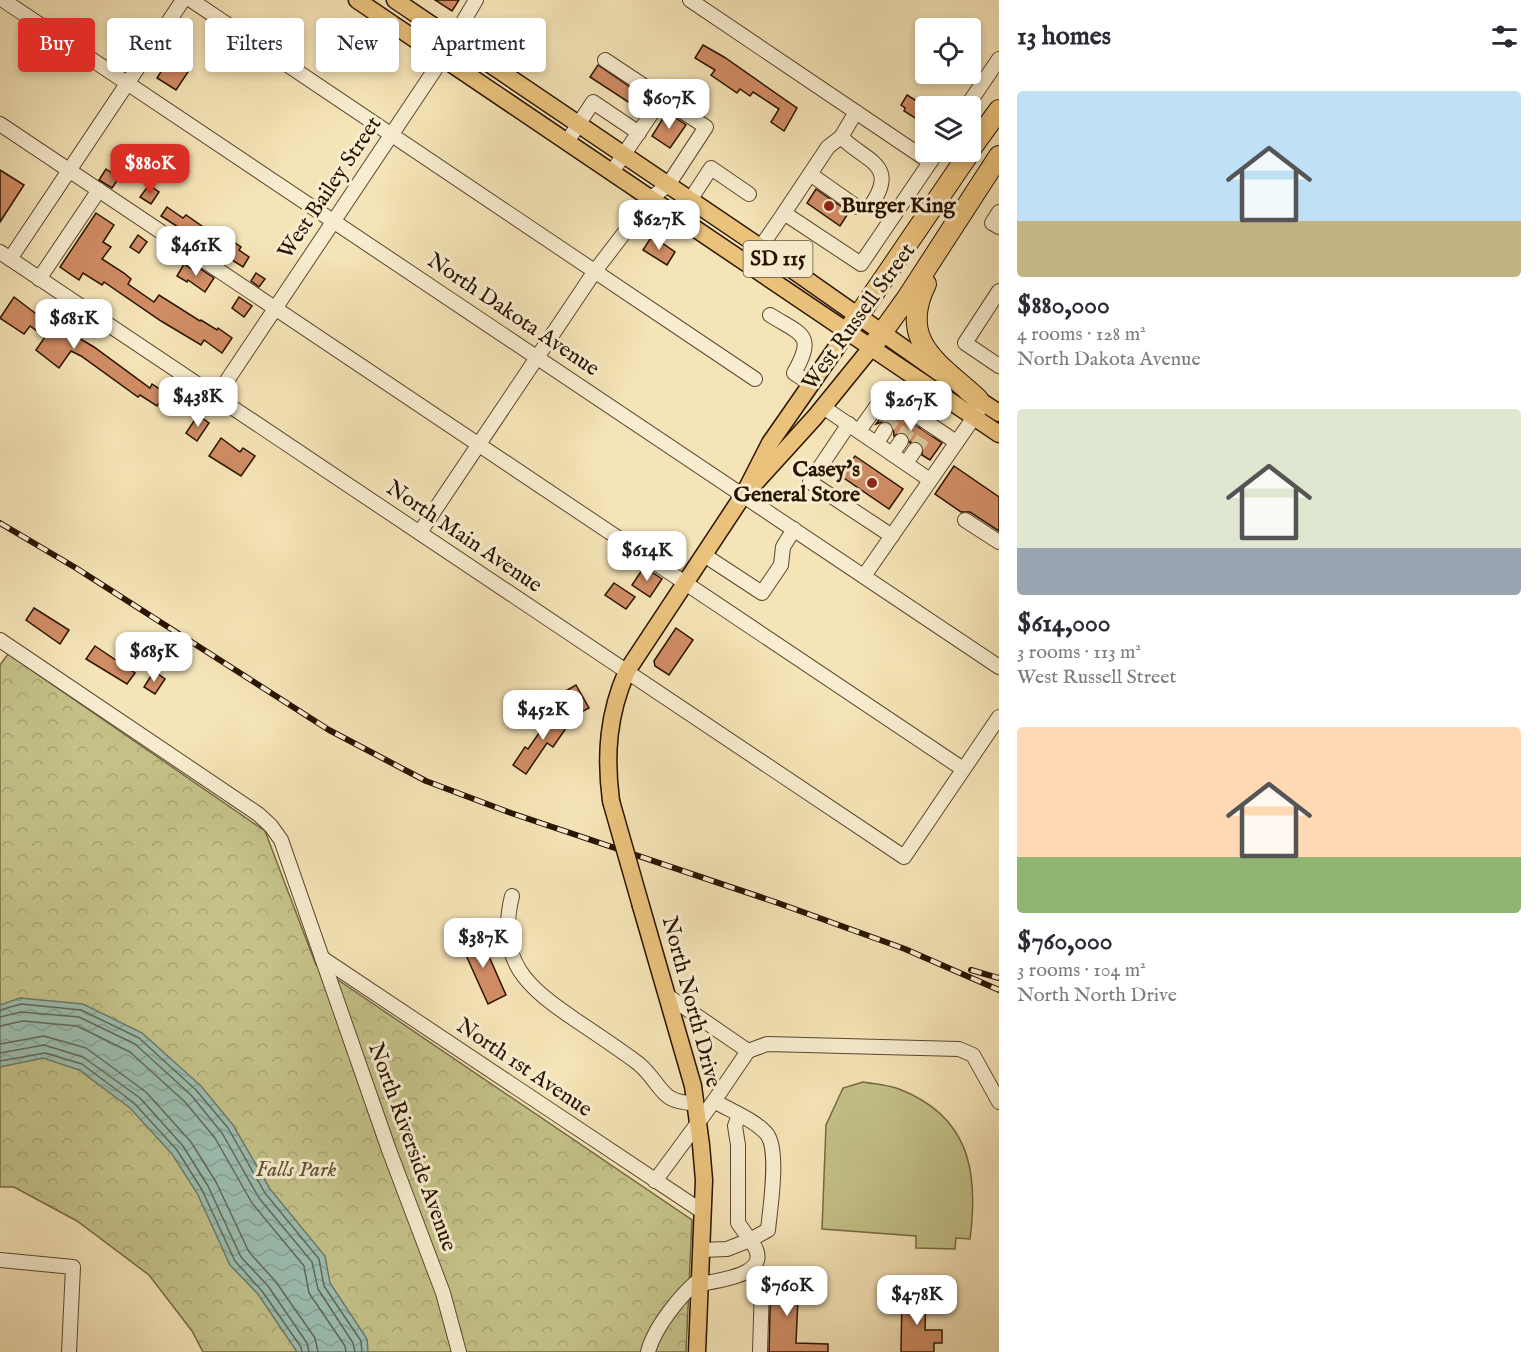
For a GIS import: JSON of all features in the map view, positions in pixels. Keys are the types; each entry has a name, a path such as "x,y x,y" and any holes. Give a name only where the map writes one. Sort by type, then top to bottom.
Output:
{"highway":[{"name":"West Russell Street","path":"981,135 999,110"},
{"name":"West Russell Street","path":"877,340 999,156"},
{"name":"West Russell Street","path":"853,323 963,162"},
{"path":"960,217 922,292 916,327 930,354 978,406"}],"main road":[{"name":"SD 115","path":"357,0 411,36"},
{"name":"SD 115","path":"395,0 421,18"},
{"name":"SD 115","path":"465,72 749,264 853,323"},
{"name":"SD 115","path":"501,72 760,247 877,340 978,406 999,413"},
{"name":"West Russell Street","path":"627,671 744,495 770,443 853,323"},
{"name":"West Russell Street","path":"744,495 823,407 877,340"},
{"name":"SD 115","path":"978,406 999,434"},
{"name":"North North Drive","path":"627,671 618,691 608,733 607,772 611,801 684,1052 695,1103 704,1180 697,1352"}],"street":[{"name":"North Dakota Avenue","path":"3,0 864,576 996,660"},
{"path":"5,256 70,170 183,0"},
{"path":"191,0 755,379"},
{"name":"West Bailey Street","path":"465,18 476,0"},
{"path":"690,0 856,112 915,146"},
{"path":"974,96 999,59"},
{"path":"420,532 595,272 651,198 668,184 706,127 604,60"},
{"name":"West Bailey Street","path":"216,397 433,72"},
{"path":"612,171 662,98"},
{"path":"567,142 593,102 639,133"},
{"path":"749,264 828,147 841,136 856,112"},
{"path":"0,124 963,770 999,717"},
{"path":"810,174 857,207 870,207 878,196 882,179 878,166 868,157 852,149 841,136"},
{"name":"West Russell Street","path":"784,213 861,264 930,162"},
{"path":"680,217 711,168 749,194"},
{"path":"39,279 99,190"},
{"name":"North Main Avenue","path":"5,256 904,857 963,770"},
{"path":"999,291 965,343 999,366"},
{"path":"770,315 803,335 807,343 803,358 794,373 810,384"},
{"path":"891,536 810,482 885,394 916,418 956,442"},
{"path":"864,576 978,406"},
{"path":"823,407 930,480"},
{"path":"877,443 885,430"},
{"path":"892,454 901,441"},
{"path":"906,464 915,450"},
{"path":"965,520 999,542"},
{"path":"704,555 762,593 781,565 783,547 794,529"},
{"name":"North Riverside Avenue","path":"0,640 258,814 281,840 443,1293 459,1352"},
{"path":"512,896 507,932 509,947 520,971 537,993 639,1064 671,1100 679,1103 695,1103"},
{"name":"North 1st Avenue","path":"322,958 703,1212"},
{"path":"668,996 748,1051"},
{"path":"655,1180 748,1051 767,1044 959,1048 973,1055 999,1102"},
{"path":"701,1250 727,1249 768,1230 774,1164 773,1150 767,1134 714,1101"},
{"path":"648,1352 653,1338 687,1289 700,1282 743,1275 750,1271 757,1258 756,1248 738,1223 738,1145 735,1126 739,1115"},
{"path":"0,1260 73,1267 69,1352"},
{"path":"750,1271 762,1284 760,1352"}],"green space":[{"name":"Falls Park","path":"8,654 265,831 316,965 692,1220 686,1352 203,1352 192,1331 149,1275 77,1221 14,1187 0,1187 0,665"},
{"path":"863,1082 899,1089 923,1100 941,1114 955,1130 970,1169 973,1191 970,1239 956,1238 955,1249 916,1248 916,1236 822,1229 826,1125 843,1088"}],"water":[{"path":"20,998 83,1004 142,1033 201,1086 233,1125 270,1189 325,1256 330,1283 367,1339 368,1352 297,1352 258,1294 230,1265 197,1193 172,1154 130,1108 79,1070 43,1058 0,1067 0,1005"}],"building":[{"path":"435,0 459,0 452,11"},
{"path":"703,45 797,108 784,131 771,122 779,109 753,92 750,96 740,89 737,93 711,75 715,70 695,58"},
{"path":"598,65 646,98 639,109 590,77"},
{"path":"161,72 188,72 176,90 157,78"},
{"path":"688,83 699,90 695,95 702,100 696,107 678,96"},
{"path":"907,95 915,100 915,118 904,111 905,108 901,105"},
{"path":"667,112 686,125 670,148 652,136"},
{"path":"106,169 119,178 112,188 99,180"},
{"path":"0,170 24,185 0,222"},
{"path":"149,185 159,192 151,204 140,197"},
{"path":"816,189 849,212 840,226 807,203"},
{"path":"167,207 183,218 186,215 225,242 228,238 241,247 239,250 249,257 243,267 161,216"},
{"path":"96,213 114,225 103,242 111,247 102,259 124,273 131,279 128,284 154,302 159,295 232,338 222,353 204,340 201,345 161,321 104,282 102,285 83,273 79,280 60,267"},
{"path":"138,235 147,242 139,253 130,247"},
{"path":"652,236 675,252 667,265 643,250"},
{"path":"184,264 196,272 199,268 214,278 205,292 188,280 187,282 177,276"},
{"path":"256,273 265,279 259,287 251,281"},
{"path":"14,297 52,326 55,321 150,388 152,384 166,393 157,406 140,395 138,397 71,351 59,368 36,350 45,337 30,326 24,334 0,318"},
{"path":"239,297 252,306 244,317 232,308"},
{"name":"Casey's General Store","path":"888,407 942,443 930,460 922,455 923,447 920,442 910,443 909,437 902,432 894,436 893,426 889,422 876,424"},
{"path":"198,415 209,423 197,441 186,433"},
{"path":"221,438 240,452 243,448 255,456 241,476 209,456"},
{"name":"Casey's General Store","path":"855,456 903,489 889,509 841,476"},
{"path":"954,466 999,497 999,531 970,512 961,512 935,494"},
{"path":"644,567 662,579 650,597 632,585"},
{"path":"614,583 635,597 626,609 605,595"},
{"path":"34,608 69,630 60,644 26,620"},
{"path":"676,628 693,640 669,675 655,666 654,661"},
{"path":"95,646 135,673 127,684 86,659"},
{"path":"154,671 165,679 155,694 144,687"},
{"path":"576,685 589,708 574,716 562,693"},
{"path":"555,710 571,721 553,747 547,743 526,774 513,765 525,747 528,749"},
{"path":"479,934 506,995 488,1004 460,942"},
{"path":"771,1274 799,1275 796,1343 828,1344 828,1352 769,1352"},
{"path":"902,1294 926,1294 925,1330 942,1330 942,1343 934,1343 934,1352 901,1352"}],"tunnel":[{"path":"885,430 900,409"},
{"path":"901,441 915,419"},
{"path":"915,450 929,429"}],"railway":[{"path":"0,523 76,568 329,730 426,781 511,813 778,903 905,949 999,990"},
{"path":"971,970 999,978"}],"place":[{"name":"Burger King","path":"829,206"},
{"name":"Casey's General Store","path":"872,483"}]}
